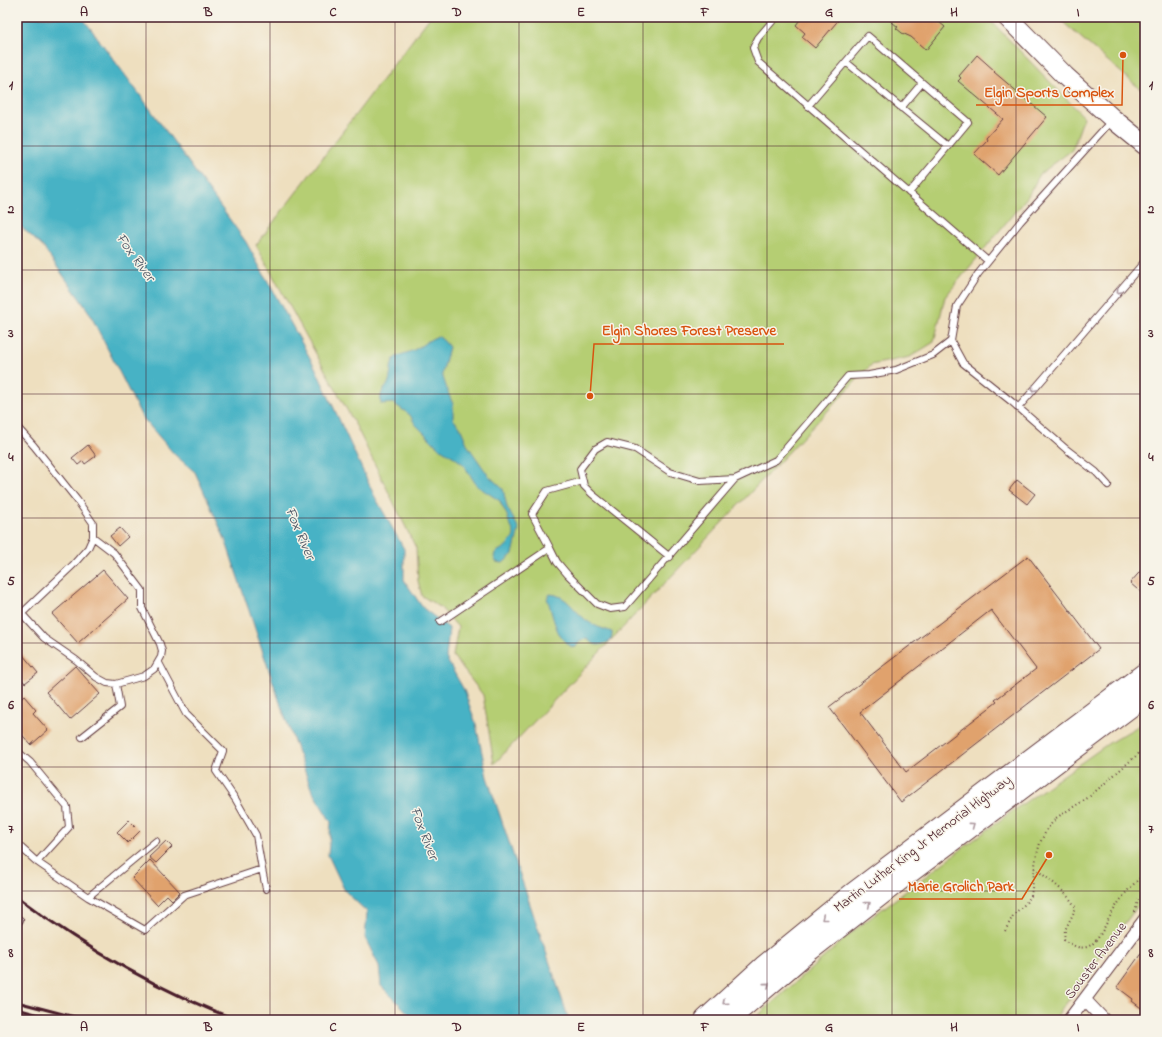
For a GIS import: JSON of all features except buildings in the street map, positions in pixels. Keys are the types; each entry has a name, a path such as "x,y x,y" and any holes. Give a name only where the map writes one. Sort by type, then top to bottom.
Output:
{"highway":[{"path":"1018,770 1145,660"},
{"name":"Martin Luther King Jr Memorial Highway","path":"706,1020 764,967 852,894 1145,674"},
{"name":"Martin Luther King Jr Memorial Highway","path":"727,1020 810,949 901,878 1145,695"},
{"path":"1045,770 1145,708"}],"main road":[{"path":"1008,17 1065,76 1113,119 1145,145"}],"street":[{"name":"Souster Avenue","path":"1069,1020 1145,918"},
{"path":"1085,1000 1104,1020"}],"lane":[{"path":"776,17 758,38 753,48 758,62 988,261"},
{"path":"808,106 868,36 968,122 909,193"},
{"path":"846,62 948,146"},
{"path":"901,108 922,83"},
{"path":"1108,486 1096,472 1066,449 963,363 951,340 957,306 978,274 1020,222 1113,119"},
{"path":"1018,408 1145,261"},
{"path":"670,557 584,486 580,469 595,449 607,442 635,449 670,472 700,481 736,479 776,460 848,376 869,375 896,370 933,355 951,340"},
{"path":"17,427 77,500 93,523 93,536 88,548 73,565 19,616 44,638 76,660 96,677 107,684 116,684 144,676 154,669 159,663 162,652 160,644 142,608 142,590 114,553 93,536"},
{"path":"583,481 547,491 537,504 532,514 557,562 568,576 597,604 610,609 625,607 670,557 736,479"},
{"path":"440,622 550,548"},
{"path":"159,663 186,714 223,750 216,771 236,800 256,835 266,888"},
{"path":"82,737 120,707 116,684"},
{"path":"17,751 30,762 66,807 69,827 37,862"},
{"path":"88,897 156,841"},
{"path":"17,844 37,862 88,897 145,930 184,895 262,869"}],"path":[{"path":"1005,931 1014,914 1031,896 1034,868 1040,843 1056,818 1089,797 1145,748"},
{"path":"1034,868 1060,888 1076,908 1064,938 1070,943 1079,947 1088,947 1098,939 1111,914 1123,896 1145,873"}],"green space":[{"path":"430,17 987,17 1084,117 1072,150 1040,174 1028,196 945,297 934,342 910,357 871,365 494,764 483,695 453,656 458,627 440,607 422,596 418,581 416,548 357,428 256,245"},
{"path":"1057,17 1145,17 1145,93"},
{"path":"1145,722 1145,896 1054,1020 753,1020 857,928 1007,815 1109,743"}],"water":[{"name":"Fox River","path":"17,17 82,17 246,242 315,367 374,495 404,549 404,580 423,608 449,628 446,658 464,690 476,724 487,777 569,1020 415,1020 381,986 379,966 365,938 367,912 345,891 328,855 331,822 312,791 279,700 225,539 195,472 175,455 142,417 89,312 43,247 17,223"},
{"path":"438,336 449,347 442,374 453,404 453,419 460,427 468,446 488,475 503,489 507,507 519,529 513,554 503,563 496,562 494,557 495,553 507,545 513,538 514,534 500,501 477,486 463,464 439,448 415,424 410,415 393,403 381,404 381,395 388,384 394,359 414,350"},
{"path":"550,594 561,597 589,622 612,632 610,641 598,645 587,639 581,640 575,648 569,645 563,640 556,627 547,598"}],"railway":[{"path":"17,897 95,950 151,982 179,996 237,1020"},
{"path":"17,1002 86,1020"},
{"path":"17,1009 58,1020"}],"place":[{"name":"Elgin Sports Complex","path":"1123,55"},
{"name":"Elgin Shores Forest Preserve","path":"590,396"},
{"name":"Marie Grolich Park","path":"1049,855"}]}
